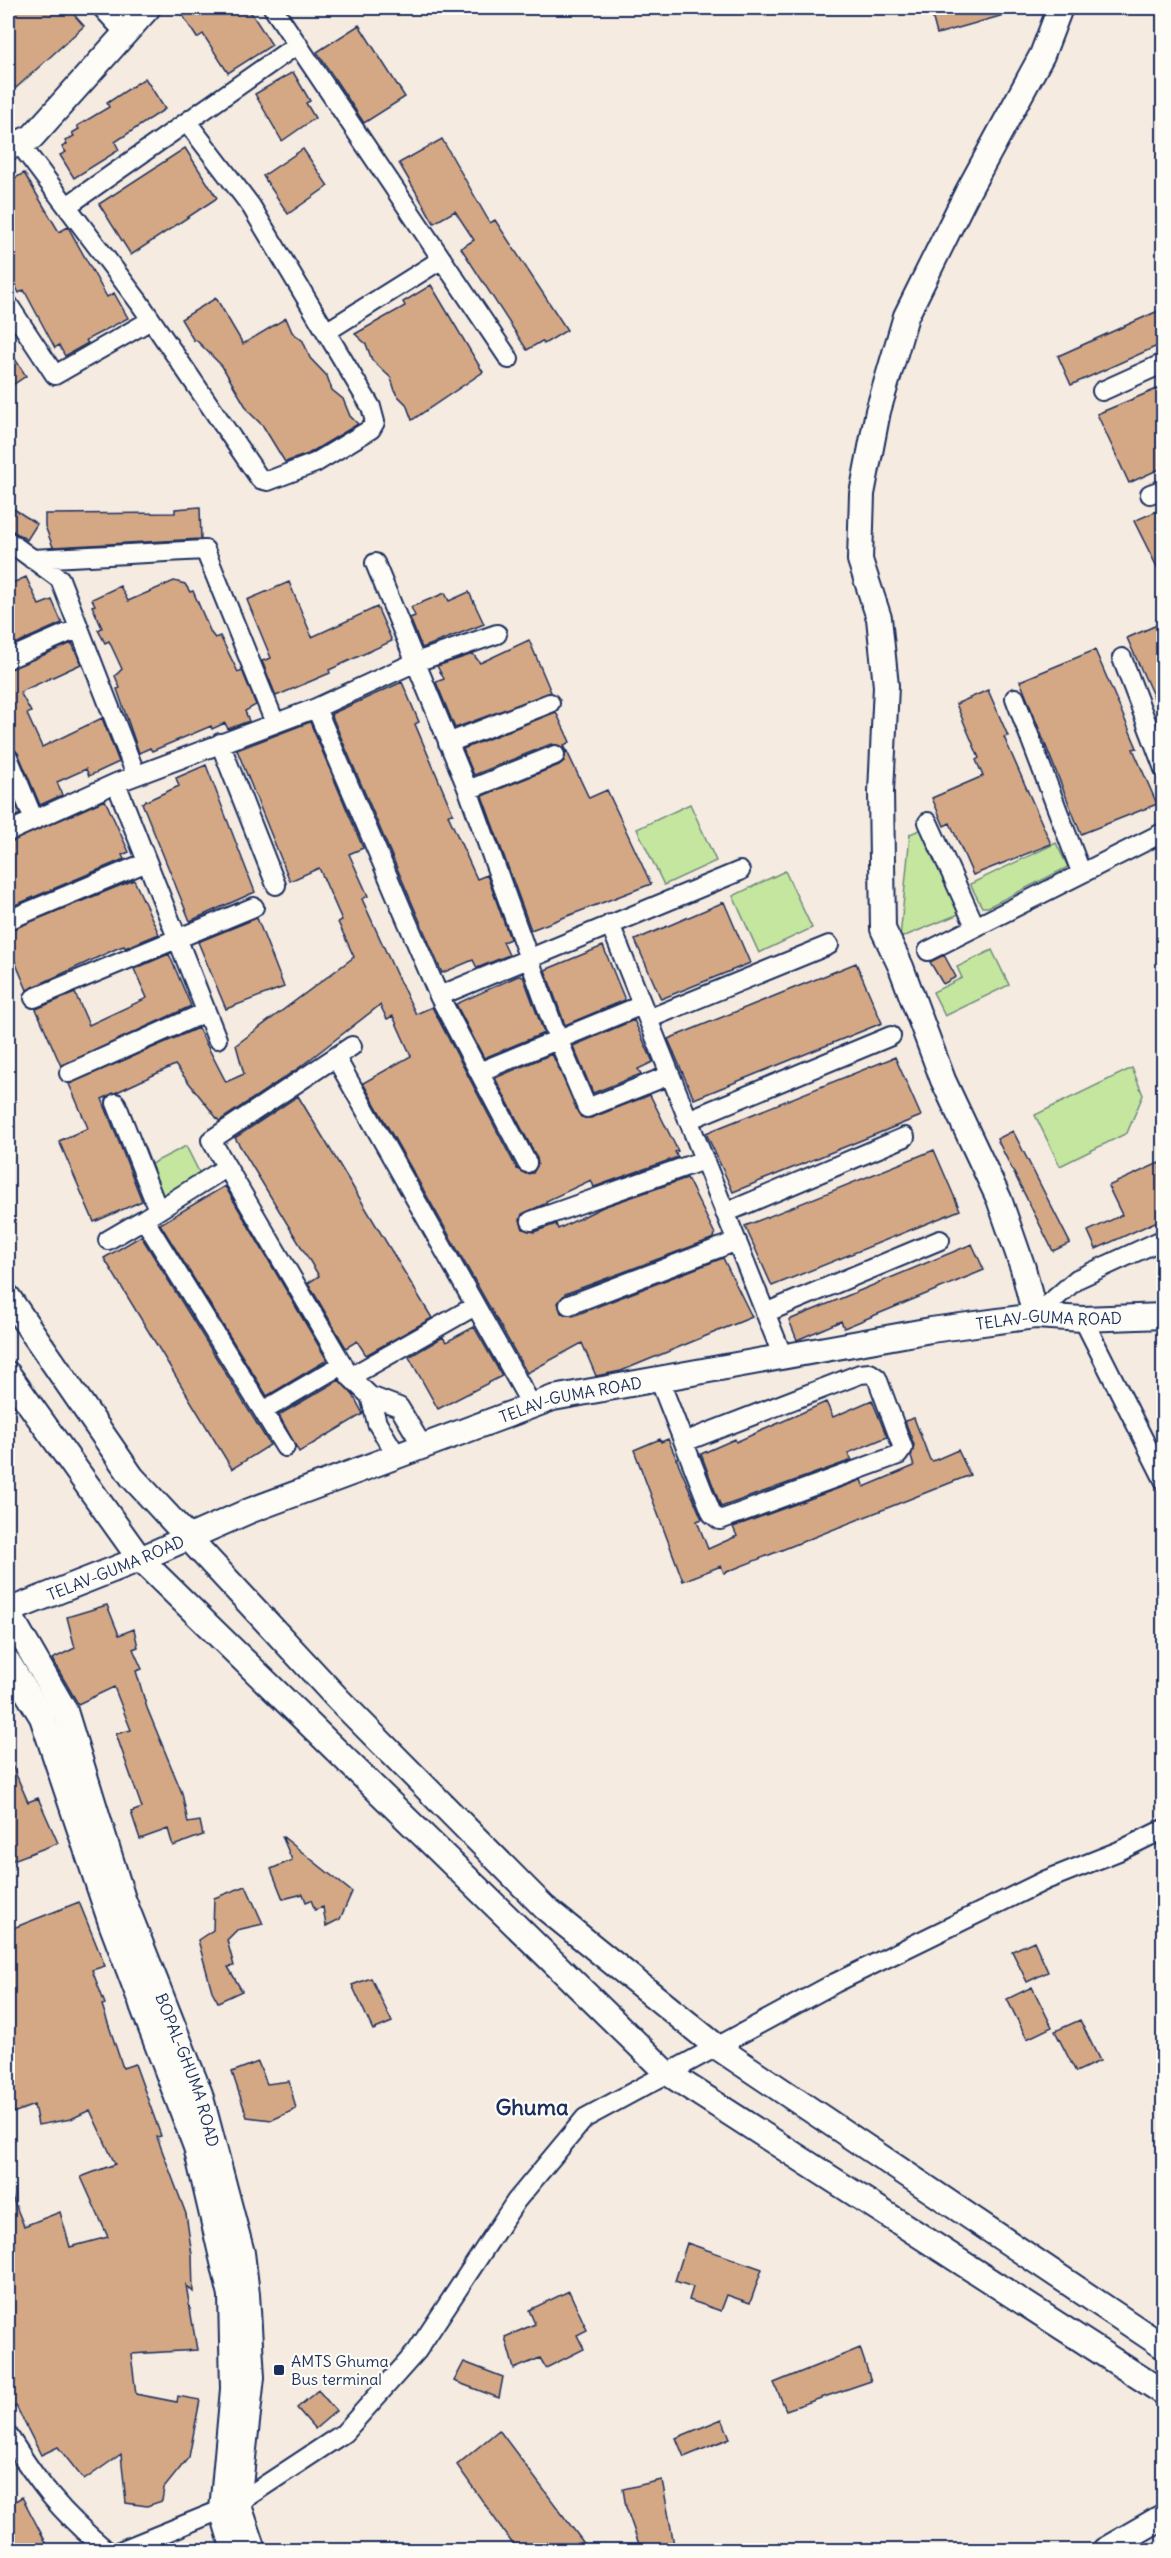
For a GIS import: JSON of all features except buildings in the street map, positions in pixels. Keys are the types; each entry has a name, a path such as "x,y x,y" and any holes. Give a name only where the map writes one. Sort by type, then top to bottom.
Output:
{"street":[{"path":"102,8 125,33"},
{"path":"148,8 32,136 13,146 67,206 151,320 260,479 268,481 315,463 371,429 375,422 371,407 251,206 188,122"},
{"path":"273,8 509,359"},
{"path":"1060,8 1042,55 967,193 906,316 878,411 862,494 860,560 879,618 886,686 881,792 883,929 901,967 944,1080 999,1199 1023,1268 1035,1316 1077,1279 1164,1239"},
{"path":"67,206 298,44"},
{"path":"326,332 442,259"},
{"path":"8,304 55,375 151,320"},
{"path":"1102,391 1164,363"},
{"path":"8,542 60,579 136,775"},
{"path":"32,559 205,550 275,723"},
{"path":"375,563 468,790 558,1039 587,1108 670,1075"},
{"path":"8,659 79,628"},
{"path":"8,831 136,775 316,708 416,662 497,634"},
{"path":"1122,658 1164,769"},
{"path":"1015,698 1081,872"},
{"path":"448,743 550,703"},
{"path":"316,708 439,996 527,1163"},
{"path":"220,743 276,885"},
{"path":"468,790 555,755"},
{"path":"8,757 34,820"},
{"path":"116,783 217,1040"},
{"path":"928,822 975,927"},
{"path":"928,951 1164,832"},
{"path":"8,920 147,862"},
{"path":"439,996 740,871"},
{"path":"34,998 254,907"},
{"path":"610,924 783,1357"},
{"path":"479,1072 558,1039 645,1012 829,945"},
{"path":"69,1073 207,1012"},
{"path":"688,1120 891,1036"},
{"path":"352,1046 211,1140 346,1371 370,1396 399,1407 423,1447"},
{"path":"336,1058 532,1406"},
{"path":"116,1103 151,1214 285,1447"},
{"path":"725,1213 905,1137"},
{"path":"531,1221 704,1160"},
{"path":"108,1240 227,1167"},
{"path":"765,1312 940,1240"},
{"path":"569,1305 737,1241"},
{"path":"8,1297 132,1477 339,1700 545,1908 717,2047 1164,2347"},
{"path":"264,1411 475,1306"},
{"name":"TELAV-GUMA ROAD","path":"8,1612 140,1559 249,1511 553,1398 931,1330 1035,1316 1083,1319 1164,1316"},
{"path":"1083,1319 1164,1480"},
{"path":"659,1379 712,1514 720,1520 730,1519 898,1455 903,1448 877,1378 870,1373 860,1374 684,1442"},
{"path":"8,1374 140,1559 666,2072 1164,2393"},
{"path":"370,1396 377,1423 397,1456"},
{"name":"BOPAL-GHUMA ROAD","path":"8,1612 65,1711 123,1899 200,2094 242,2253 239,2295 252,2377 230,2507 254,2550"},
{"path":"8,1662 42,1717 111,1923 196,2147 239,2295"},
{"path":"122,2550 230,2507 344,2433 417,2351 516,2201 585,2118 666,2072 835,1983 1036,1885 1119,1851 1164,1829"},
{"path":"8,2435 42,2488 71,2522 105,2550"},
{"path":"230,2507 234,2550"},
{"path":"1105,2550 1164,2516"}],"green space":[{"path":"690,804 716,861 664,885 637,829"},
{"path":"924,828 959,914 900,938 910,834"},
{"path":"1056,843 1068,867 988,907 982,907 970,884"},
{"path":"785,871 812,928 759,953 733,896"},
{"path":"992,950 1009,985 945,1016 933,992 962,978 957,967"},
{"path":"1132,1068 1143,1095 1127,1133 1060,1166 1035,1115"},
{"path":"186,1146 201,1176 160,1196 145,1167"}],"place":[{"name":"AMTS Ghuma Bus terminal","path":"279,2370"}],"district":[{"name":"Ghuma","path":"532,2107"}]}
